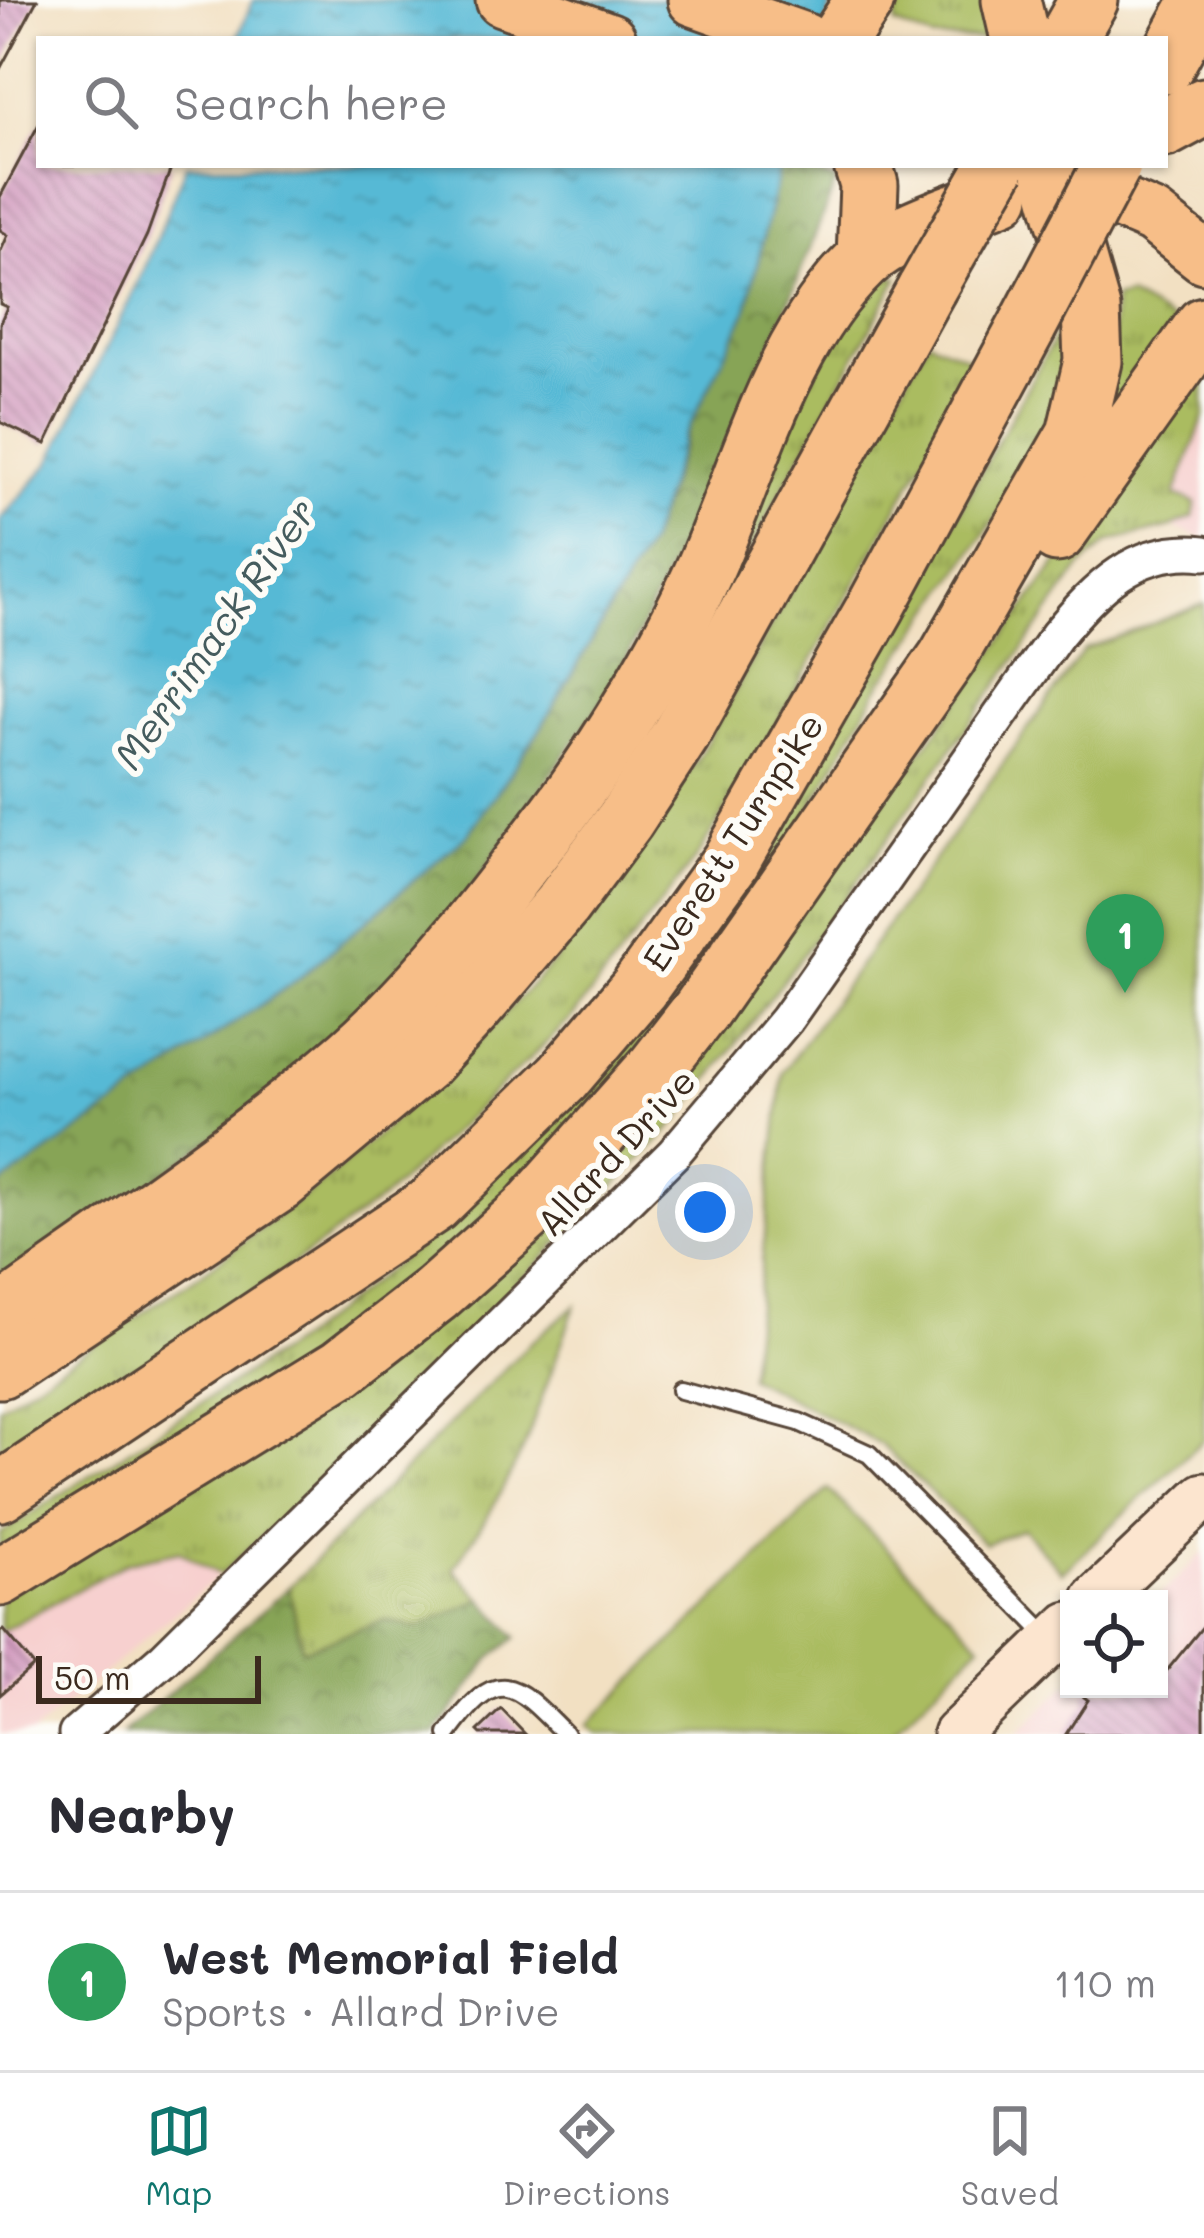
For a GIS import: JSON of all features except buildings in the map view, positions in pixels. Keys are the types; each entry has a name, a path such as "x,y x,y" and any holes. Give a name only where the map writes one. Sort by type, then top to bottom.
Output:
{"highway":[{"path":"841,36 866,0"},
{"path":"1011,0 1019,36"},
{"path":"1168,126 1204,107"},
{"path":"864,168 869,185 866,257"},
{"path":"0,1369 315,1154 423,1063 517,958 625,820 681,734 995,168"},
{"path":"0,1316 174,1193 353,1054 469,926 560,812 657,658 706,567 787,372 823,305 866,257 1050,168"},
{"path":"0,1577 342,1367 436,1294 528,1212 701,1010 947,658 1076,434 1094,362 1090,309 1052,168"},
{"name":"Everett Turnpike","path":"0,1492 433,1204 578,1059 639,988 730,862 847,660 1110,168"},
{"path":"947,658 1048,545 1204,326"}],"main road":[{"path":"502,0 602,36"},
{"path":"694,0 796,36"},
{"path":"1054,168 1153,217 1204,257"},
{"path":"1153,217 1204,208"},
{"path":"1105,1590 1204,1496"},
{"path":"956,1734 1060,1634"}],"street":[{"name":"Allard Drive","path":"76,1734 181,1641 674,1153 785,1019 1058,635 1116,572 1167,554 1204,553"}],"lane":[{"path":"682,1390 799,1422 869,1454 1060,1632"},
{"path":"448,1734 471,1702 485,1691 503,1687 525,1694 565,1734"}],"shaded area":[{"path":"1204,416 1204,538 1171,527 1193,516 1175,495"},
{"path":"180,1551 220,1575 32,1734 0,1734 0,1632 128,1562"},
{"path":"1204,1552 1204,1734 1017,1734 1060,1692 1060,1698 1168,1698 1165,1590"}],"green space":[{"path":"906,0 989,0 995,36 925,36 895,24"},
{"path":"779,168 804,168 836,181 764,366 616,682 458,908 288,1083 0,1295 0,1184 298,979 467,835 539,731 649,542"},
{"path":"885,275 898,278 617,783 514,923 493,924 843,315"},
{"path":"1129,296 1176,323 1111,416 1107,412 1114,299"},
{"path":"1056,335 1071,340 1064,399 1039,455 880,685 766,887 545,1169 329,1363 0,1558 0,1534 301,1338 456,1216 888,641"},
{"path":"928,340 978,362 762,751 696,858 571,1019 384,1197 206,1328 0,1460 0,1406 194,1279 327,1179 455,1066 556,959 698,758"},
{"path":"1204,359 1204,416 1175,495 1196,503 1193,517 1109,542 1082,566 858,880 678,1121 354,1452 220,1575 180,1551 128,1562 0,1632 0,1597 250,1448 802,904 933,736"},
{"path":"1204,604 1204,1439 1062,1572 1023,1529 985,1544 880,1444 749,1377 783,1072 1084,650"},
{"path":"575,1306 523,1450 453,1569 482,1599 416,1629 385,1620 302,1650 289,1587 531,1342"},
{"path":"828,1489 981,1644 890,1734 597,1734 588,1725"},
{"path":"289,1587 302,1650 385,1620 416,1628 482,1599 517,1637 490,1659 435,1734 123,1734"}],"water":[{"path":"253,0 833,0 822,36 238,36"},
{"name":"Merrimack River","path":"185,168 779,168 746,313 684,437 649,542 539,731 467,835 298,979 0,1185 0,520 50,463 144,270"}],"place":[{"name":"West Memorial Field","path":"1125,993"}]}
